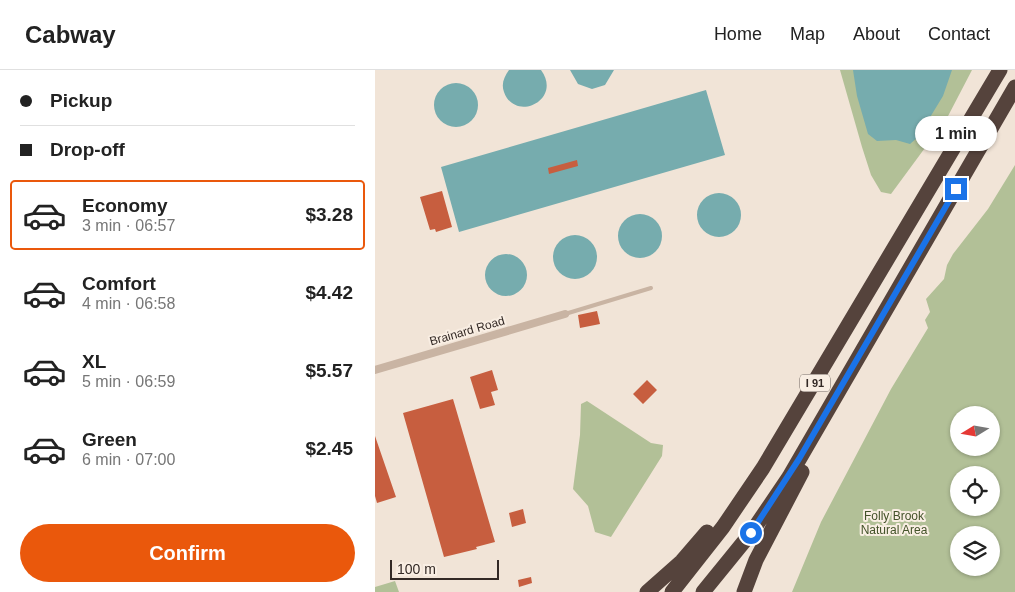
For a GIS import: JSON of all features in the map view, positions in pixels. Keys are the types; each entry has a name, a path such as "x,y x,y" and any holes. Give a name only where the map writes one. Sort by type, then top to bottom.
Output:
{"highway":[{"name":"I 91","path":"671,592 723,528 773,452 1000,70"},
{"name":"I 91","path":"703,592 741,546 775,498 1015,87"},
{"path":"744,592 756,560 820,440 835,398"},
{"path":"647,592 689,554 734,496 773,452"}],"street":[{"name":"Brainard Road","path":"375,370 565,314"}],"lane":[{"path":"565,314 651,288"}],"green space":[{"path":"840,70 972,70 947,118 891,194 881,192 871,175"},
{"name":"Folly Brook Natural Area","path":"1015,165 1015,592 792,592 821,522 891,389 928,328 925,320 930,312 926,299 944,279 947,265 953,254 988,209"},
{"path":"587,401 651,443 663,445 662,456 611,537 595,532 588,506 573,489 580,435 581,404"},
{"path":"395,581 399,592 375,592 375,587"}],"water":[{"path":"509,70 541,70 546,81 546,90 542,98 535,104 526,107 518,106 510,101 504,92 503,86 504,78"},
{"path":"570,70 614,70 605,85 592,89 578,84"},
{"path":"853,70 952,70 943,96 918,137 910,144 896,140 877,141 868,134 857,96"},
{"path":"456,83 468,87 474,93 478,105 474,117 468,123 456,127 444,123 438,117 434,105 438,93 444,87"},
{"path":"706,90 725,155 459,232 441,167"},
{"path":"719,193 731,197 737,203 741,215 737,227 731,233 719,237 707,233 701,227 697,215 701,203 707,197"},
{"path":"640,214 652,218 658,224 662,236 658,248 652,254 640,258 628,254 622,248 618,236 622,224 628,218"},
{"path":"575,235 587,239 593,245 597,257 593,269 587,275 575,279 563,275 557,269 553,257 557,245 563,239"},
{"path":"506,254 521,260 527,275 521,290 506,296 491,290 485,275 491,260"}],"building":[{"path":"577,160 578,166 549,174 548,168"},
{"path":"442,191 452,227 436,232 435,229 430,230 420,197"},
{"path":"597,311 600,324 580,328 578,315"},
{"path":"492,370 498,390 491,392 495,405 480,409 470,377"},
{"path":"647,380 657,390 643,404 633,394"},
{"path":"453,399 495,542 476,547 477,549 444,557 403,413"},
{"path":"375,436 396,497 377,503 375,496"},
{"path":"523,509 526,523 512,527 509,513"},
{"path":"531,577 532,583 519,587 518,580"}],"route":[{"path":"751,533 799,459 956,189"}]}
